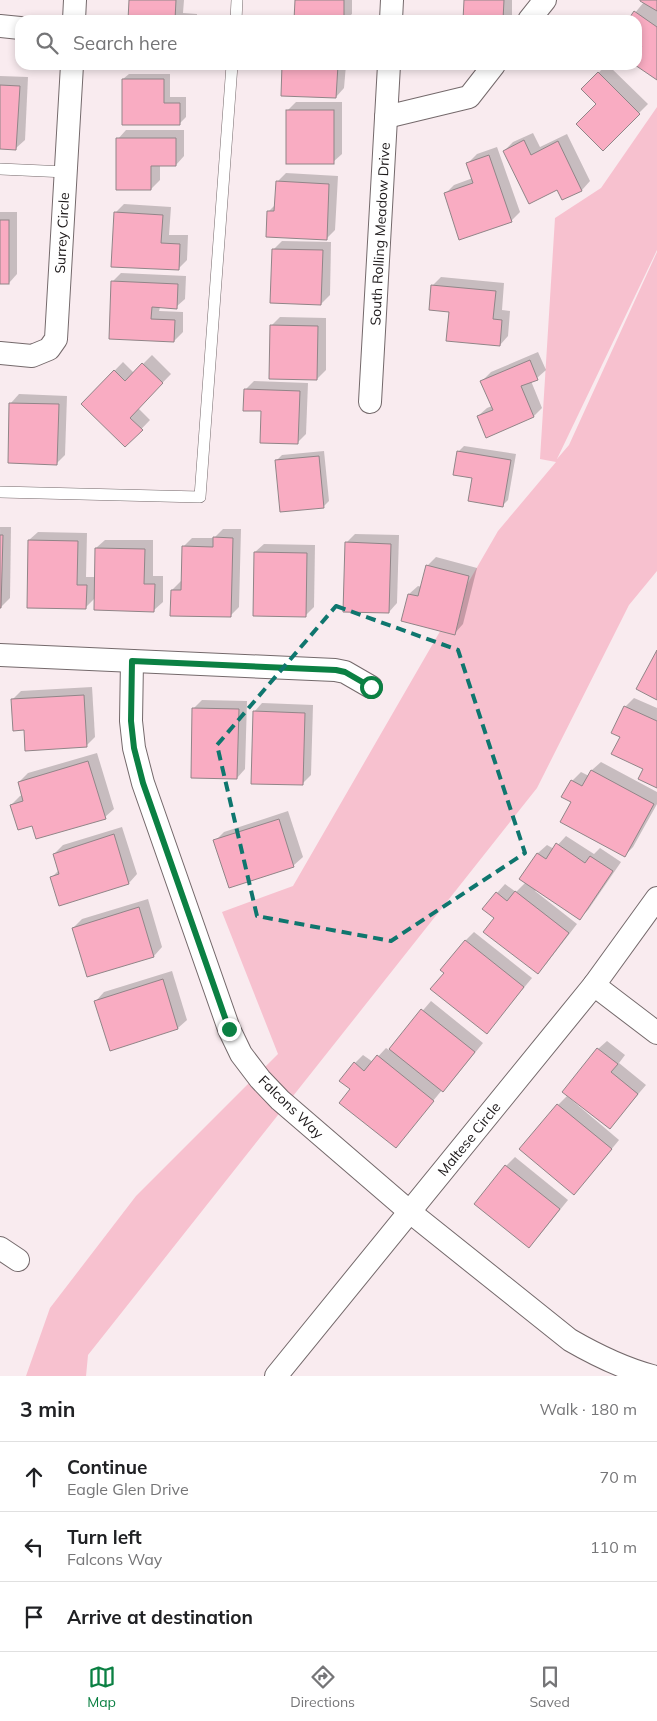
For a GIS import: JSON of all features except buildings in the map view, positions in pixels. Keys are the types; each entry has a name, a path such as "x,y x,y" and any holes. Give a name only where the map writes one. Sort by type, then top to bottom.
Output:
{"street":[{"path":"74,15 75,0"},
{"path":"391,15 392,0"},
{"path":"534,15 545,0"},
{"path":"0,26 15,28"},
{"name":"Surrey Circle","path":"0,353 32,356 49,349 56,339 72,70"},
{"name":"South Rolling Meadow Drive","path":"370,402 389,70"},
{"path":"386,117 469,97 490,70"},
{"path":"0,656 336,670 345,672 371,687"},
{"name":"Falcons Way","path":"132,661 131,721 134,748 143,783 229,1029 241,1054 280,1100 410,1212 570,1340 599,1357 629,1370 652,1376"},
{"name":"Maltese Circle","path":"276,1376 594,985 657,898"},
{"path":"594,985 657,1033"}],"lane":[{"path":"236,15 237,0"},
{"path":"0,492 200,497 232,70"},
{"path":"0,168 66,172"}],"highlighted area":[{"path":"336,606 458,650 525,853 391,941 257,916 217,745"}],"shaded area":[{"path":"657,107 657,250 557,459 569,445 657,252 657,571 629,605 537,788 88,1355 86,1376 26,1376 50,1308 136,1196 278,1054 222,912 293,886 498,531 556,462 540,459 555,218 601,188"}],"route":[{"path":"229,1029 143,783 134,748 131,721 132,661 336,670 354,676 371,687"}]}
